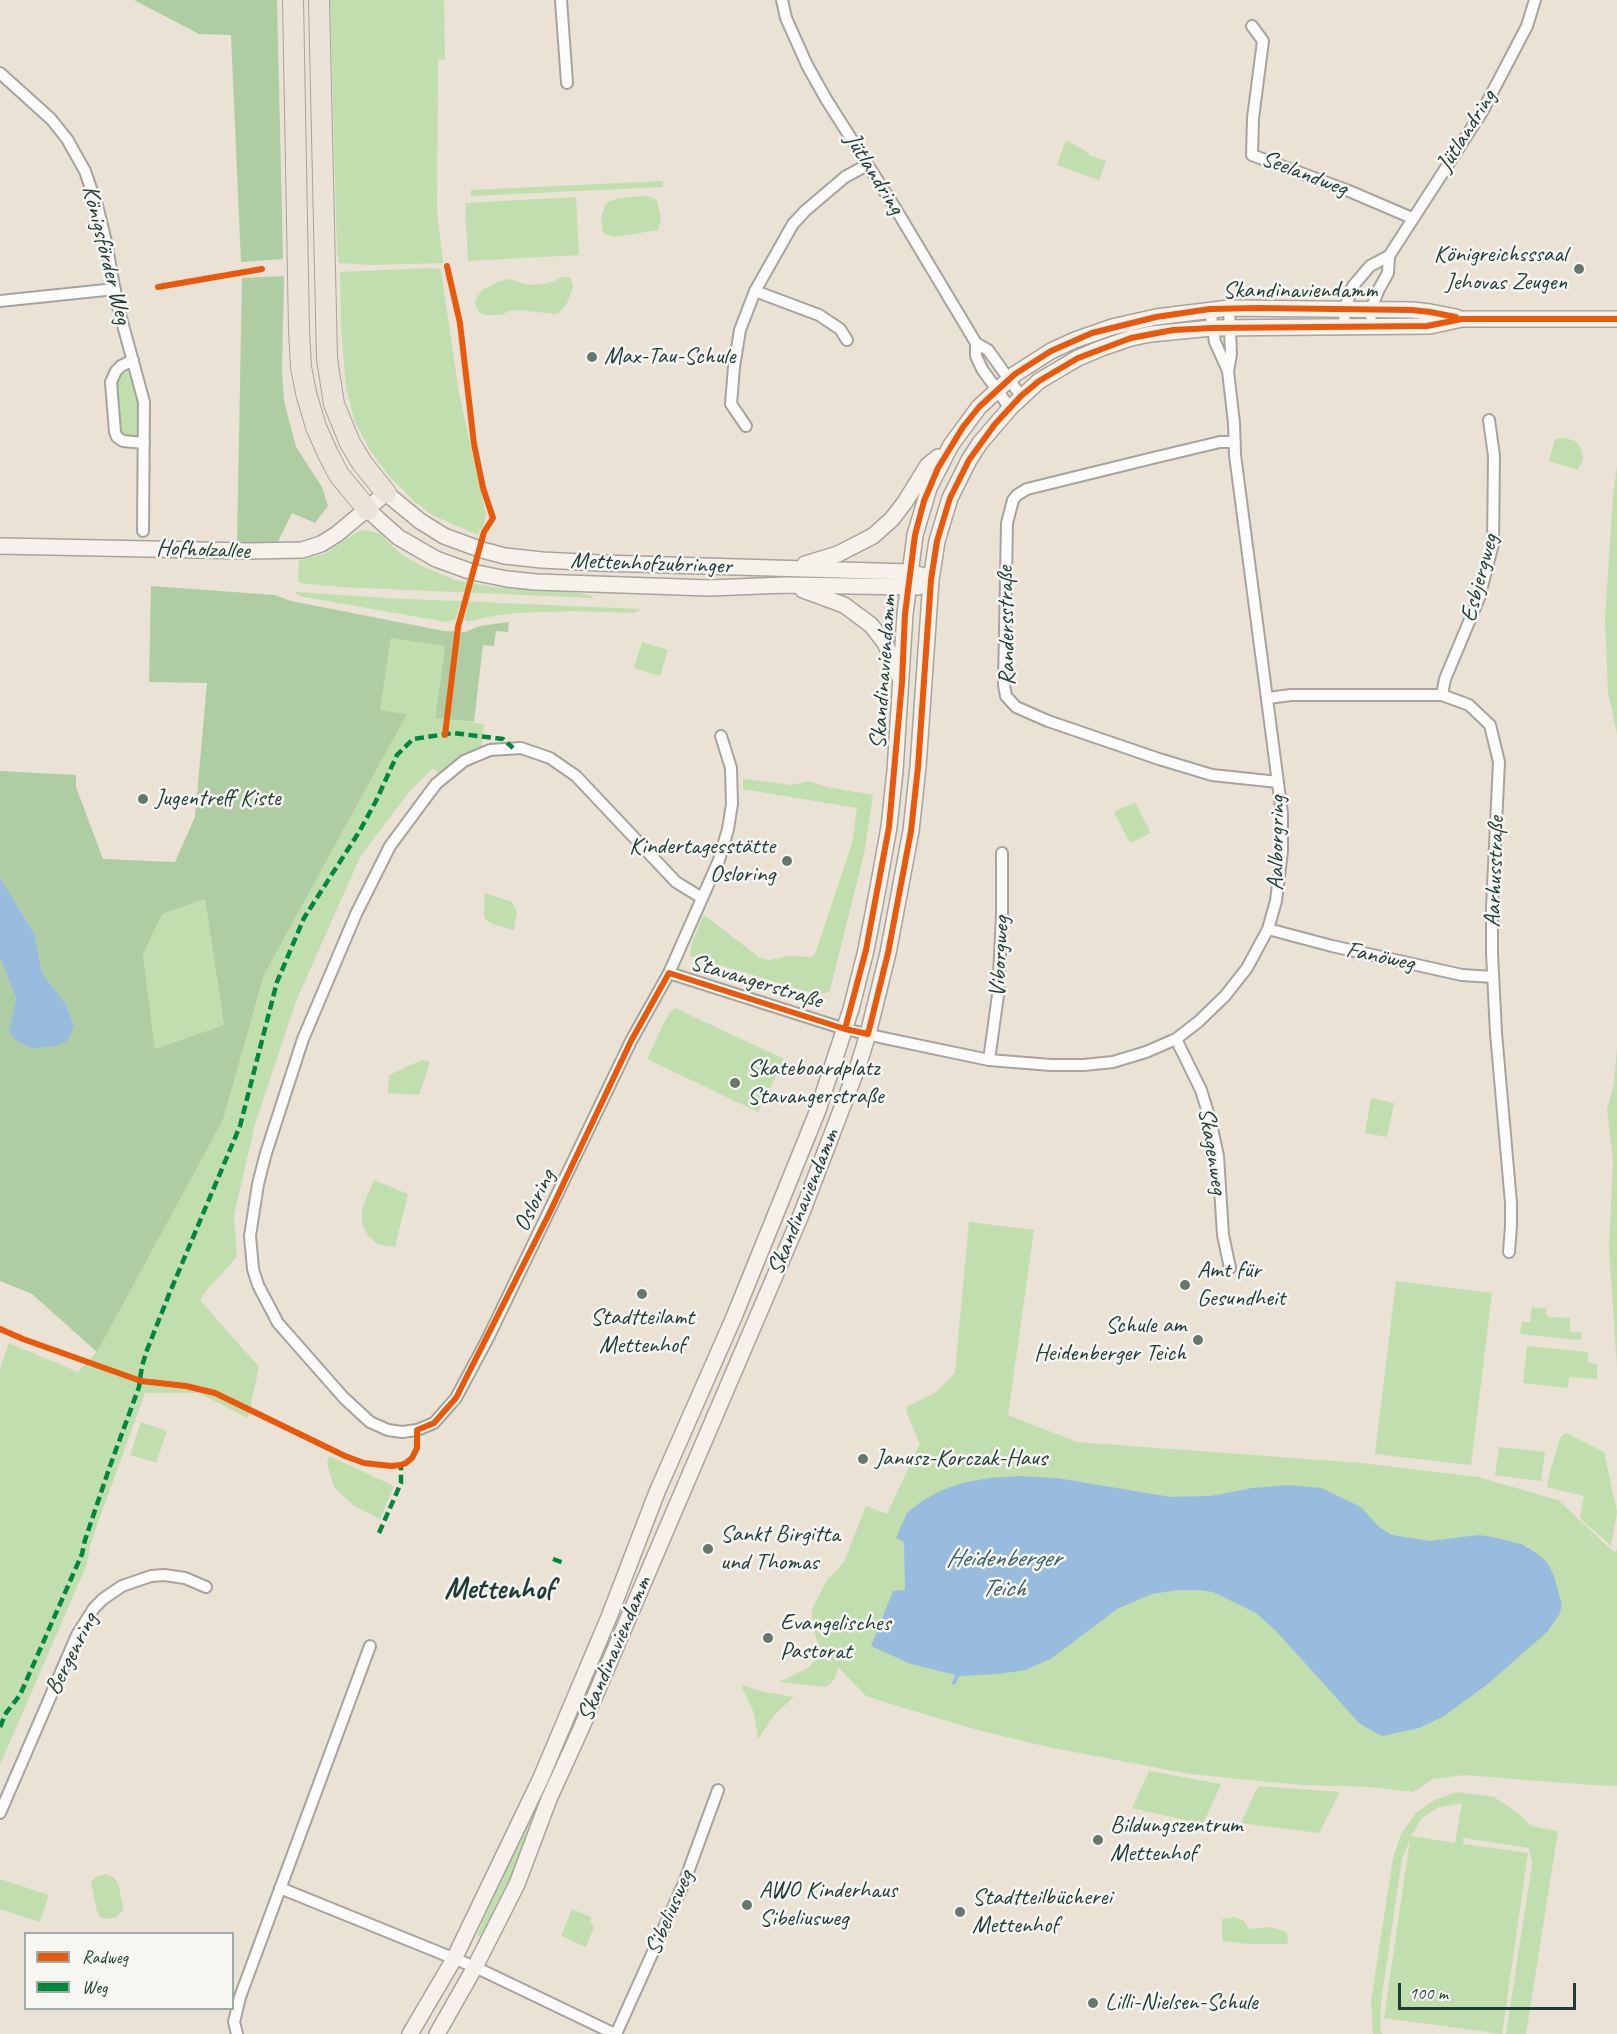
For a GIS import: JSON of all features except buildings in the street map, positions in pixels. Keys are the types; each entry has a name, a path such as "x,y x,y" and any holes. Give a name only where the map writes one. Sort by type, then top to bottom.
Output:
{"highway":[{"path":"293,0 301,367 316,427 328,454 344,481 368,510"},
{"path":"319,0 324,316 328,369 334,404 350,443 362,463 387,493"}],"main road":[{"name":"Skandinaviendamm","path":"410,2034 454,1959 540,1780 609,1617 674,1452 734,1317 810,1133 845,1029 866,950 885,848 895,771 909,580 915,536 924,501 951,445 979,407 1027,365 1051,351 1092,333 1156,317 1229,308 1345,308 1430,312 1462,319 1617,319"},
{"name":"Skandinaviendamm","path":"437,2034 475,1967 517,1884 549,1799 801,1215 858,1066 888,953 911,831 918,767 931,582 937,541 950,498 969,460 980,443 1010,408 1039,381 1102,348 1131,338 1212,328 1430,326 1462,319"},
{"path":"788,568 838,555 873,536 892,519 928,465 951,445"},
{"name":"Hofholzallee","path":"0,546 293,551 321,544 338,534 387,493"},
{"name":"Mettenhofzubringer","path":"387,493 420,521 444,536 505,556 600,563 788,568 909,580"},
{"name":"Mettenhofzubringer","path":"368,510 398,537 422,552 454,566 490,576 536,582 709,588 909,580 924,576 931,582"},
{"name":"Skandinaviendamm","path":"786,585 844,605 867,621 885,643 902,682"}],"street":[{"path":"561,0 567,83"},
{"name":"Jütlandring","path":"782,0 786,18 807,65 903,220 976,344 976,356 1002,385 1021,396"},
{"name":"Jütlandring","path":"1371,326 1371,309 1388,273 1389,256 1482,112 1527,26 1535,0"},
{"name":"Seelandweg","path":"1252,26 1263,40 1253,118 1252,155 1349,190 1412,218"},
{"name":"Königsförder Weg","path":"0,73 51,119 67,139 85,171 103,227 115,289 144,402 142,531"},
{"path":"746,426 731,404 740,330 754,291 793,224 845,177 867,165"},
{"name":"Jütlandring","path":"1344,326 1345,308 1353,286 1370,266 1389,256"},
{"path":"0,301 115,289"},
{"path":"754,291 819,315 840,329 847,340"},
{"name":"Aalborgring","path":"868,1034 989,1060 1051,1065 1093,1064 1129,1058 1176,1039 1198,1022 1236,983 1254,958 1268,929 1276,901 1281,861 1282,814 1238,480 1228,371 1231,354 1229,308"},
{"name":"Aalborgring","path":"1210,309 1219,355 1228,371"},
{"path":"133,360 116,371 111,382 115,432 117,437 123,441 144,443"},
{"name":"Jütlandring","path":"1002,385 1010,408"},
{"name":"Esbjergweg","path":"1442,694 1445,679 1479,598 1493,544 1494,456 1489,420"},
{"name":"Randersstraße","path":"1235,442 1220,442 1157,457 1027,489 1017,495 1013,500 1007,523 1004,685 1006,696 1016,707 1048,721 1212,775 1278,782"},
{"name":"Aarhusstraße","path":"1268,698 1291,695 1442,694 1469,705 1490,725 1499,762 1492,908 1493,976 1511,1203 1509,1252"},
{"name":"Osloring","path":"702,898 676,882 563,765 521,748 490,750 464,761 436,784 390,846 356,914 303,1039 266,1153 258,1184 250,1236 253,1269 258,1285 278,1323 344,1398 370,1422 388,1430 402,1432 417,1430 435,1423 456,1398 543,1225 631,1041 669,973 719,860 732,804 731,768 721,736"},
{"name":"Viborgweg","path":"989,1060 998,995 1002,853"},
{"name":"Fanöweg","path":"1268,929 1462,975 1493,976"},
{"name":"Stavangerstraße","path":"669,973 845,1029 868,1034"},
{"name":"Skagenweg","path":"1176,1039 1202,1090 1210,1119 1218,1156 1223,1235 1230,1268"},
{"name":"Bergenring","path":"0,1812 77,1635 94,1608 122,1586 152,1576 185,1578 206,1587"},
{"path":"237,2034 234,2022 235,2012 370,1646"},
{"name":"Sibeliusweg","path":"616,2034 684,1883 718,1790"},
{"path":"280,1888 475,1967 616,2034"}],"green space":[{"path":"134,0 277,0 283,259 241,262 231,35 199,34"},
{"path":"330,0 444,0 445,60 438,59 437,212 443,263 372,265 339,263"},
{"path":"1066,140 1089,155 1106,161 1099,180 1057,165"},
{"path":"663,181 663,187 471,196 471,190"},
{"path":"648,196 657,200 661,220 658,230 614,237 603,233 601,218 606,203 618,198"},
{"path":"576,197 579,255 468,261 465,203"},
{"path":"431,268 441,271 459,393 486,515 478,535 432,515 389,476 370,450 355,422 346,389 340,272"},
{"path":"284,276 282,370 284,401 296,447 322,487 328,506 315,523 292,513 278,542 237,542 242,278"},
{"path":"562,277 571,278 573,287 567,303 560,312 555,314 519,310 501,315 485,315 480,313 476,307 475,301 482,290 500,281 510,279 529,285 552,282"},
{"path":"127,370 131,374 140,409 140,435 138,437 124,437 120,430 116,381"},
{"path":"1565,438 1575,441 1581,448 1583,459 1578,470 1549,461 1555,439"},
{"path":"1617,466 1617,734 1608,692 1605,619"},
{"path":"365,530 380,534 402,555 455,580 493,587 578,593 593,598 340,587 300,583 298,580 299,560 324,554 359,531"},
{"path":"151,586 275,595 291,601 444,631 465,632 480,626 509,622 508,632 496,631 494,646 483,645 474,722 435,718 445,646 391,638 380,710 407,714 264,975 223,1120 97,1352 32,1294 0,1281 0,957 16,999 10,1033 74,1025 66,1004 42,973 35,935 0,877 0,771 76,775 76,787 103,859 175,862 195,817 207,683 149,682","holes":["205,899 224,1025 155,1049 143,954 162,914"]},
{"path":"296,592 641,609 634,613 576,611 515,613 466,621 467,608 459,606 456,619 447,622 304,597"},
{"path":"391,638 445,645 435,718 484,724 481,748 457,760 440,774 433,768 409,792 360,857 297,999 254,1128 234,1216 237,1257 200,1300 259,1367 248,1418 199,1393 145,1393 90,1545 87,1564 0,1765 0,1368 9,1343 78,1372 97,1352 223,1120 264,975 407,714 380,710"},
{"path":"642,642 668,650 660,676 634,668"},
{"path":"743,779 792,785 808,781 827,787 873,795 864,854 830,990 827,993 815,994 690,956 692,943 704,915 760,958 769,960 789,956 811,957 815,954 852,843 857,808 743,789"},
{"path":"1135,802 1151,833 1130,843 1114,812"},
{"path":"485,893 512,902 517,912 514,930 487,921 484,916"},
{"path":"205,899 224,1026 155,1049 143,954 162,914"},
{"name":"Skateboardplatz Stavangerstraße","path":"675,1008 784,1059 758,1112 647,1059 664,1023"},
{"path":"1617,1047 1617,1367 1609,1249 1613,1161 1607,1109 1614,1084"},
{"path":"422,1060 430,1062 419,1095 388,1093 389,1075"},
{"path":"1371,1098 1394,1103 1387,1137 1365,1133"},
{"path":"374,1180 408,1194 395,1247 377,1244 362,1224 362,1208"},
{"path":"969,1222 1034,1230 1008,1415 1077,1442 1361,1463 1478,1477 1558,1500 1615,1553 1617,1548 1617,1786 1465,1775 1433,1779 1413,1792 1190,1774 1048,1747 978,1730 907,1709 866,1696 838,1667 834,1680 826,1687 779,1682 808,1668 818,1657 833,1662 820,1648 813,1629 812,1609 827,1580 844,1562 866,1506 887,1514 920,1444 906,1411 908,1406 935,1393 955,1373"},
{"path":"1396,1281 1492,1293 1471,1465 1375,1454"},
{"path":"1532,1307 1547,1309 1546,1314 1549,1317 1570,1318 1570,1332 1581,1332 1582,1338 1578,1340 1520,1334 1522,1322 1530,1322"},
{"path":"1527,1346 1588,1352 1588,1362 1597,1364 1597,1379 1569,1377 1568,1388 1523,1383"},
{"path":"141,1422 167,1431 156,1463 130,1455"},
{"path":"1566,1433 1604,1452 1617,1512 1611,1546 1580,1518 1584,1496 1547,1487 1560,1438"},
{"path":"1499,1447 1545,1452 1541,1481 1495,1475"},
{"path":"329,1456 394,1486 380,1519 354,1506 334,1487 327,1464"},
{"path":"609,1631 614,1634 502,1899 483,1938 477,1935"},
{"path":"741,1685 794,1697 774,1715 758,1739 754,1713"},
{"path":"1149,1771 1221,1784 1203,1824 1132,1808"},
{"path":"1258,1786 1340,1792 1319,1833 1241,1823"},
{"path":"1457,1792 1494,1797 1518,1813 1531,1826 1558,1831 1526,2034 1506,2034 1532,1864 1529,1848 1464,1838 1463,1844 1528,1853 1502,2034 1384,2018 1410,1840 1402,1859 1381,2002 1380,2028 1382,2034 1373,2034 1371,2001 1393,1858 1401,1834 1416,1813 1435,1800","holes":["1462,1803 1455,1843 1411,1836 1422,1818 1437,1808"]},
{"path":"105,1874 113,1877 118,1883 123,1906 122,1912 115,1918 101,1918 97,1912 91,1882"},
{"path":"0,1879 49,1895 40,1922 0,1909"},
{"path":"572,1909 591,1917 594,1927 586,1947 561,1936"},
{"path":"1234,1917 1243,1920 1249,1929 1270,1927 1287,1932 1288,1944 1222,1941 1222,1919"}],"water":[{"path":"0,877 35,935 42,973 66,1004 74,1025 68,1041 55,1046 33,1048 18,1042 9,1032 16,999 0,957"},
{"name":"Heidenberger Teich","path":"1019,1476 1057,1478 1171,1497 1211,1496 1252,1488 1287,1485 1321,1488 1361,1507 1379,1527 1392,1535 1430,1541 1478,1535 1521,1544 1547,1562 1554,1576 1562,1605 1559,1615 1547,1632 1489,1683 1444,1716 1419,1728 1382,1736 1360,1724 1276,1631 1256,1613 1213,1592 1178,1590 1152,1594 1117,1609 1052,1658 1026,1670 960,1676 911,1664 871,1646 893,1591 905,1590 904,1542 896,1538 907,1513 940,1491 962,1483"}],"waterway":[{"path":"954,1683 957,1676"}],"marked path":[{"path":"0,1727 6,1713 20,1695 82,1554 110,1466 139,1387 147,1350 240,1126 277,982 304,918 359,832 397,755 413,739 453,733 503,739 513,748"},
{"path":"379,1533 401,1483 401,1465"},
{"path":"553,1559 564,1563"}],"cycle path":[{"path":"445,735 458,627 484,532 493,518 483,488 474,444 460,323 447,266"},
{"path":"158,287 262,269"},
{"path":"845,1029 866,950 889,827 902,682 905,614 915,535 924,501 938,468 963,427 979,407 1015,374 1051,351 1092,333 1156,317 1210,309 1257,308 1412,310 1456,317"},
{"path":"0,1329 141,1381 186,1386 215,1393 364,1463 391,1466 406,1463 412,1458 417,1448 417,1430 434,1423 456,1398 549,1214 631,1041 669,973 845,1029 868,1034 888,953 911,831 918,767 931,580 937,541 950,498 969,460 995,424 1021,396 1039,381 1078,358 1131,338 1173,330 1427,326 1462,319 1617,319"}],"place":[{"name":"Königreichsssaal Jehovas Zeugen","path":"1579,269"},
{"name":"Max-Tau-Schule","path":"592,357"},
{"name":"Jugentreff Kiste","path":"143,799"},
{"name":"Kindertagesstätte Osloring","path":"787,861"},
{"name":"Skateboardplatz Stavangerstraße","path":"735,1083"},
{"name":"Amt für Gesundheit","path":"1185,1285"},
{"name":"Stadtteilamt Mettenhof","path":"642,1294"},
{"name":"Schule am Heidenberger Teich","path":"1198,1340"},
{"name":"Janusz-Korczak-Haus","path":"863,1459"},
{"name":"Sankt Birgitta und Thomas","path":"708,1549"},
{"name":"Evangelisches Pastorat","path":"768,1638"},
{"name":"Bildungszentrum Mettenhof","path":"1098,1840"},
{"name":"AWO Kinderhaus Sibeliusweg","path":"747,1905"},
{"name":"Stadtteilbücherei Mettenhof","path":"960,1912"},
{"name":"Lilli-Nielsen-Schule","path":"1093,2003"}],"district":[{"name":"Mettenhof","path":"499,1590"}]}
